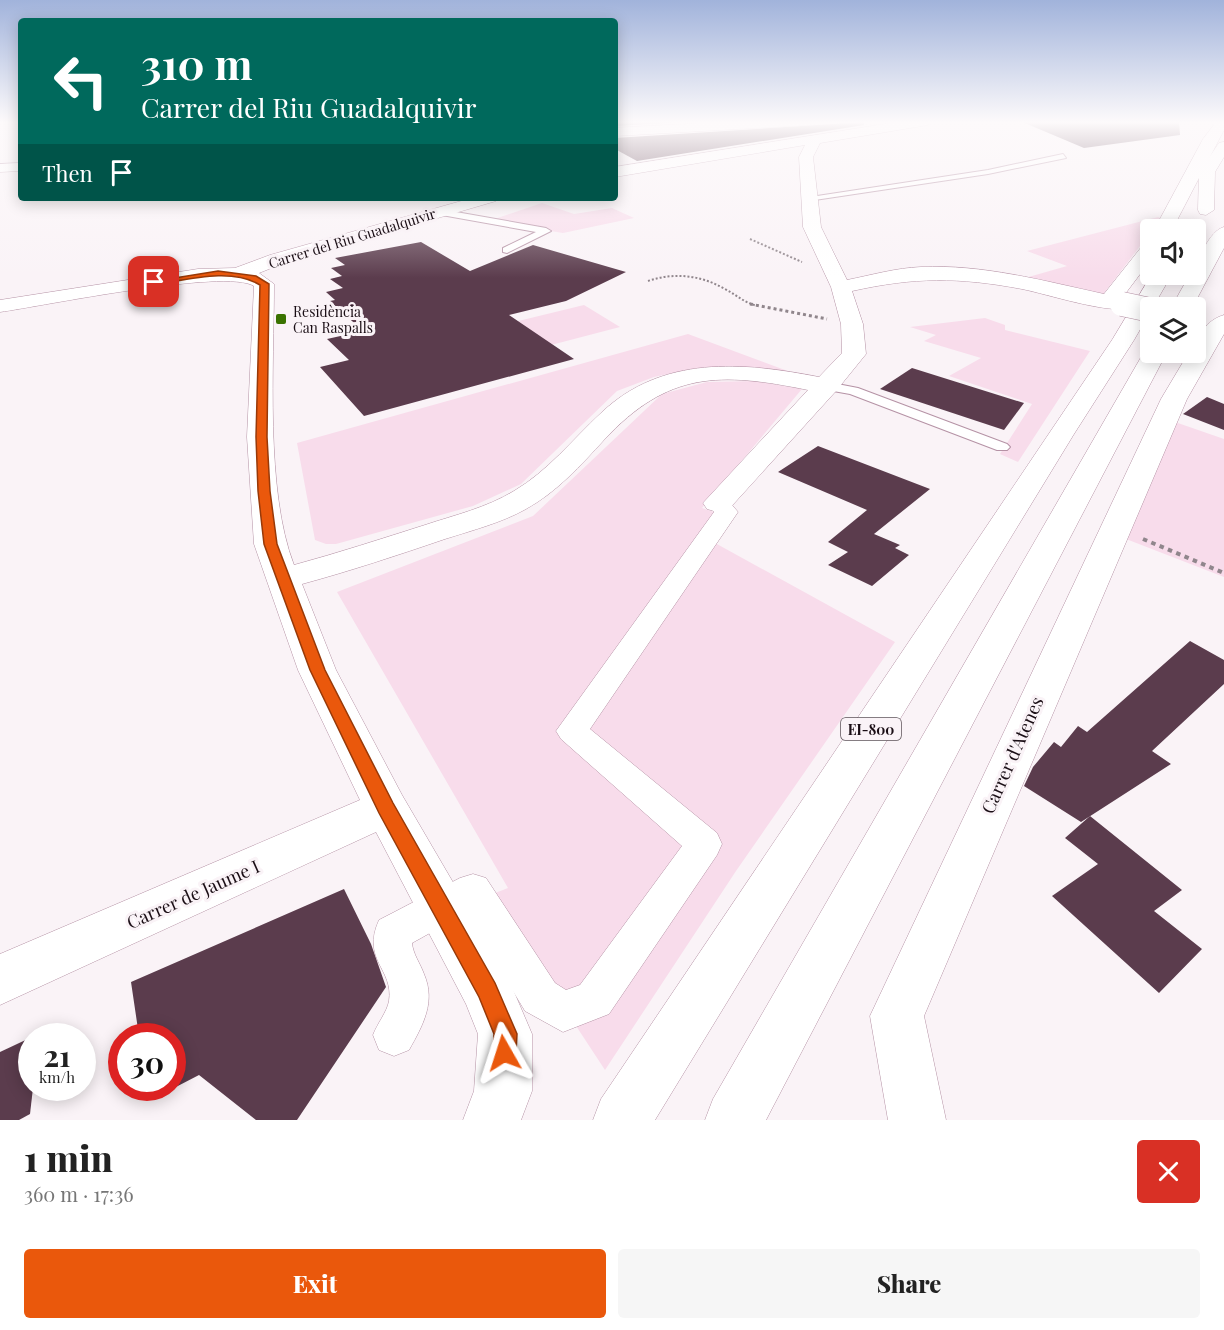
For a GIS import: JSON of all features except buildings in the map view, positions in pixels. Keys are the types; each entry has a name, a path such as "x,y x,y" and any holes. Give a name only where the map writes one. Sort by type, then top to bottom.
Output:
{"main road":[{"path":"718,503 854,354 852,324 838,282 812,227 807,173"},
{"path":"1169,219 1192,173"},
{"path":"1207,173 1202,216 1224,183"},
{"name":"Carrer del Riu Guadalquivir","path":"0,306 198,275 238,274 276,259 479,201"},
{"path":"1187,297 1224,232"},
{"path":"1115,303 1140,264"},
{"path":"838,282 925,273 1013,282 1140,308"},
{"path":"238,274 253,277 264,284 261,437 270,544 317,670 386,808 488,991 505,1034 503,1091 492,1120"},
{"name":"EI-800","path":"621,1120 1060,434 1123,340 1156,285"},
{"name":"Carrer d'Atenes","path":"917,1120 897,1016 1115,528 1174,399 1212,326"},
{"path":"734,1120 1150,363"},
{"path":"282,579 489,514 525,497 554,475 625,404 645,391 672,381 701,375 751,374 827,386"},
{"name":"Carrer de Jaume I","path":"0,980 386,808"}],"street":[{"path":"394,1035 408,1016 411,988 391,943 393,933 473,890 540,998 563,1012 594,1000 704,844 572,731 726,512 718,503"}],"lane":[{"path":"808,198 979,173"},
{"path":"439,212 546,231 507,250"},
{"path":"827,386 853,391 1002,447"}],"path":[{"path":"750,239 838,282"},
{"path":"648,280 666,275 699,277 726,289 745,303 852,324"},
{"path":"1115,528 1224,573"}],"shaded area":[{"path":"542,203 574,214 612,208 634,218 563,233 489,221"},
{"path":"1140,222 1140,246 1101,297 1018,280 1067,266 1027,251"},
{"path":"584,305 620,327 417,380 387,353"},
{"path":"985,318 1005,325 1005,330 1090,351 1018,462 1000,454 1032,404 949,376 981,358 924,341 936,335 910,327"},
{"path":"688,334 793,373 731,367 691,369 654,377 617,391 521,484 473,506 336,544 326,544 315,540 297,443"},
{"path":"754,381 802,389 702,508 727,516 706,538 895,642 736,871 605,1070 490,895 508,888 337,592 533,516 662,394 707,382"},
{"path":"1175,422 1224,439 1224,577 1126,539"}],"place":[{"name":"Residència Can Raspalls","path":"281,319"}],"route":[{"path":"154,282 218,273 253,277 264,284 264,392 261,437 270,544 317,670 386,808 488,991 505,1034 504,1053"}]}
